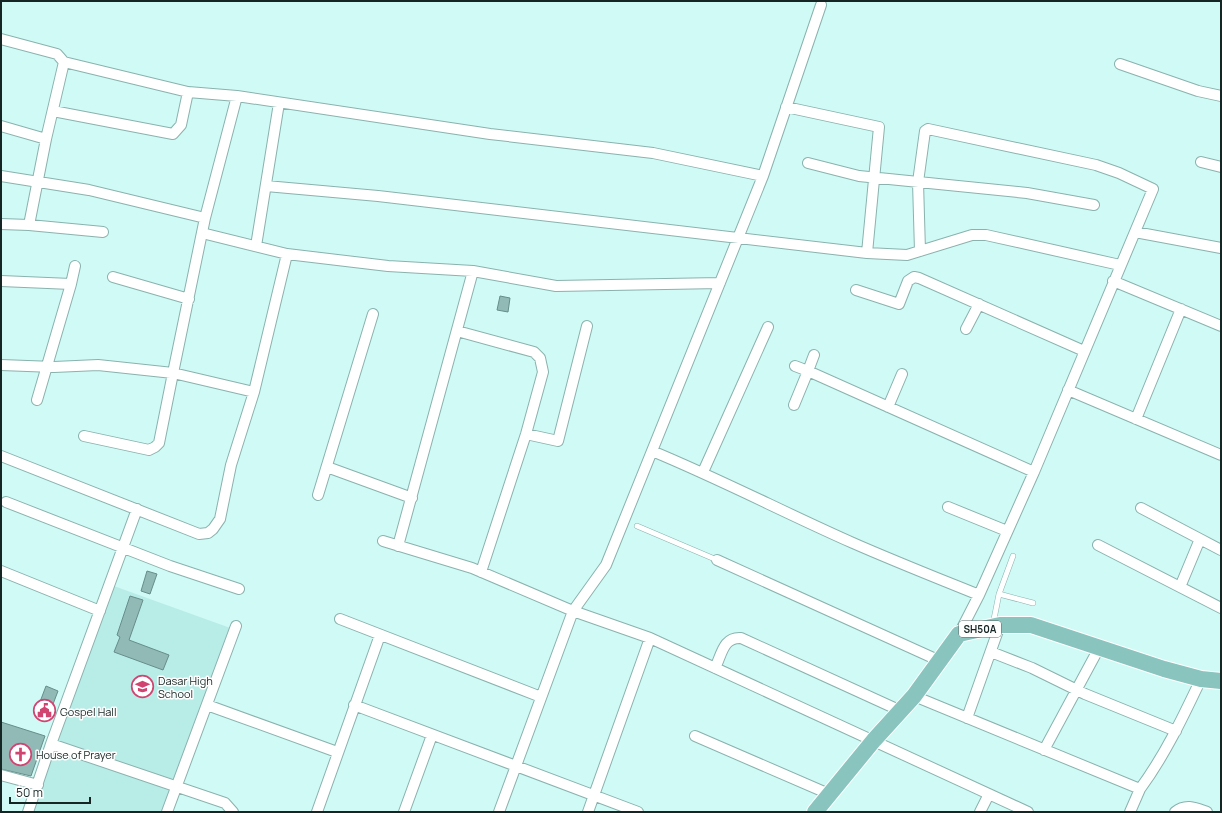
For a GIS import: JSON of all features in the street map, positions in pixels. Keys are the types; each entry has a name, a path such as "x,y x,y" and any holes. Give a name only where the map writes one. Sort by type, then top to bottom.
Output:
{"main road":[{"name":"SH50A","path":"815,812 874,740 914,696 959,634 996,626 1031,625 1099,648 1201,679 1221,681"}],"street":[{"path":"499,812 573,611 606,565 738,239 763,176 821,5"},
{"path":"1,39 57,54 64,62 188,92 236,96 490,134 654,153 763,176"},
{"path":"29,225 46,139 64,62"},
{"path":"1120,64 1198,91 1221,96"},
{"path":"53,111 174,134 181,125 188,92"},
{"path":"84,436 149,450 159,443 205,218 236,96"},
{"path":"256,246 279,103"},
{"path":"786,108 878,127 867,253"},
{"path":"1,126 46,139"},
{"path":"920,251 918,182 925,131 928,129 1096,165 1119,172 1153,189 1113,281 1034,472 959,634"},
{"path":"1201,162 1221,167"},
{"path":"808,163 859,176 1027,193 1094,205"},
{"path":"1,176 89,190 205,218"},
{"path":"266,186 378,196 867,253 907,255 972,235 986,235 1120,265"},
{"path":"1,224 103,232"},
{"path":"1135,232 1221,248"},
{"path":"202,233 287,254 388,266 473,271 556,286 720,283"},
{"path":"1,456 199,534 208,533 220,519 231,465 254,392 287,254"},
{"path":"38,400 75,266"},
{"path":"398,546 473,271"},
{"path":"856,290 899,304 908,281 914,276 930,281 1084,351"},
{"path":"113,277 189,299"},
{"path":"1,281 71,284"},
{"path":"1113,281 1221,326"},
{"path":"966,329 979,304"},
{"path":"1136,419 1181,309"},
{"path":"318,495 373,314"},
{"path":"526,434 558,441 587,326"},
{"path":"703,472 768,327"},
{"path":"457,331 534,352 540,358 543,372 526,434 481,572"},
{"path":"794,405 814,355"},
{"path":"1,365 46,367 98,365 173,373 254,392"},
{"path":"795,366 1034,472"},
{"path":"888,407 902,374"},
{"path":"1068,390 1221,455"},
{"path":"652,451 703,472 852,543 978,595"},
{"path":"327,467 412,498"},
{"path":"6,502 170,566 239,589"},
{"path":"948,507 1007,531"},
{"path":"1141,508 1221,550"},
{"path":"28,812 51,744 137,509"},
{"path":"1180,587 1200,539"},
{"path":"383,541 481,572 573,611 650,638 1028,812"},
{"path":"1098,545 1221,608"},
{"path":"717,560 940,661"},
{"path":"1,571 100,611"},
{"path":"340,619 541,697"},
{"path":"167,812 236,626"},
{"path":"967,718 991,652 996,626"},
{"path":"317,812 337,752 380,635"},
{"path":"588,812 650,638"},
{"path":"715,668 727,641 733,638 741,638 901,711"},
{"path":"1044,750 1099,648"},
{"path":"991,652 1032,668 1076,689 1176,731"},
{"path":"1130,812 1140,789 1176,731 1201,679"},
{"path":"914,696 1140,789"},
{"path":"207,705 337,752"},
{"path":"354,705 432,735 517,765 638,812"},
{"path":"404,812 432,735"},
{"path":"695,736 829,794"},
{"path":"51,744 226,803 233,812"},
{"path":"1,775 38,785"},
{"path":"980,812 989,794"},
{"path":"1176,812 1182,807 1191,807 1207,812"}],"lane":[{"path":"637,526 717,560"},
{"path":"996,626 999,594 1013,556"},
{"path":"999,594 1033,603"}],"shaded area":[{"name":"Dasar High School","path":"111,585 233,629 163,812 31,812"}],"building":[{"path":"500,296 510,298 508,312 497,310"},
{"path":"147,571 157,574 150,594 141,591"},
{"path":"130,596 143,600 129,640 169,655 163,670 114,652 120,637 117,635"},
{"path":"46,686 58,691 47,720 35,715"},
{"name":"House of Prayer","path":"1,722 45,736 31,776 1,769"}],"place":[{"name":"Dasar High School","path":"143,686"},
{"name":"Gospel Hall","path":"45,711"},
{"name":"House of Prayer","path":"20,754"}]}
